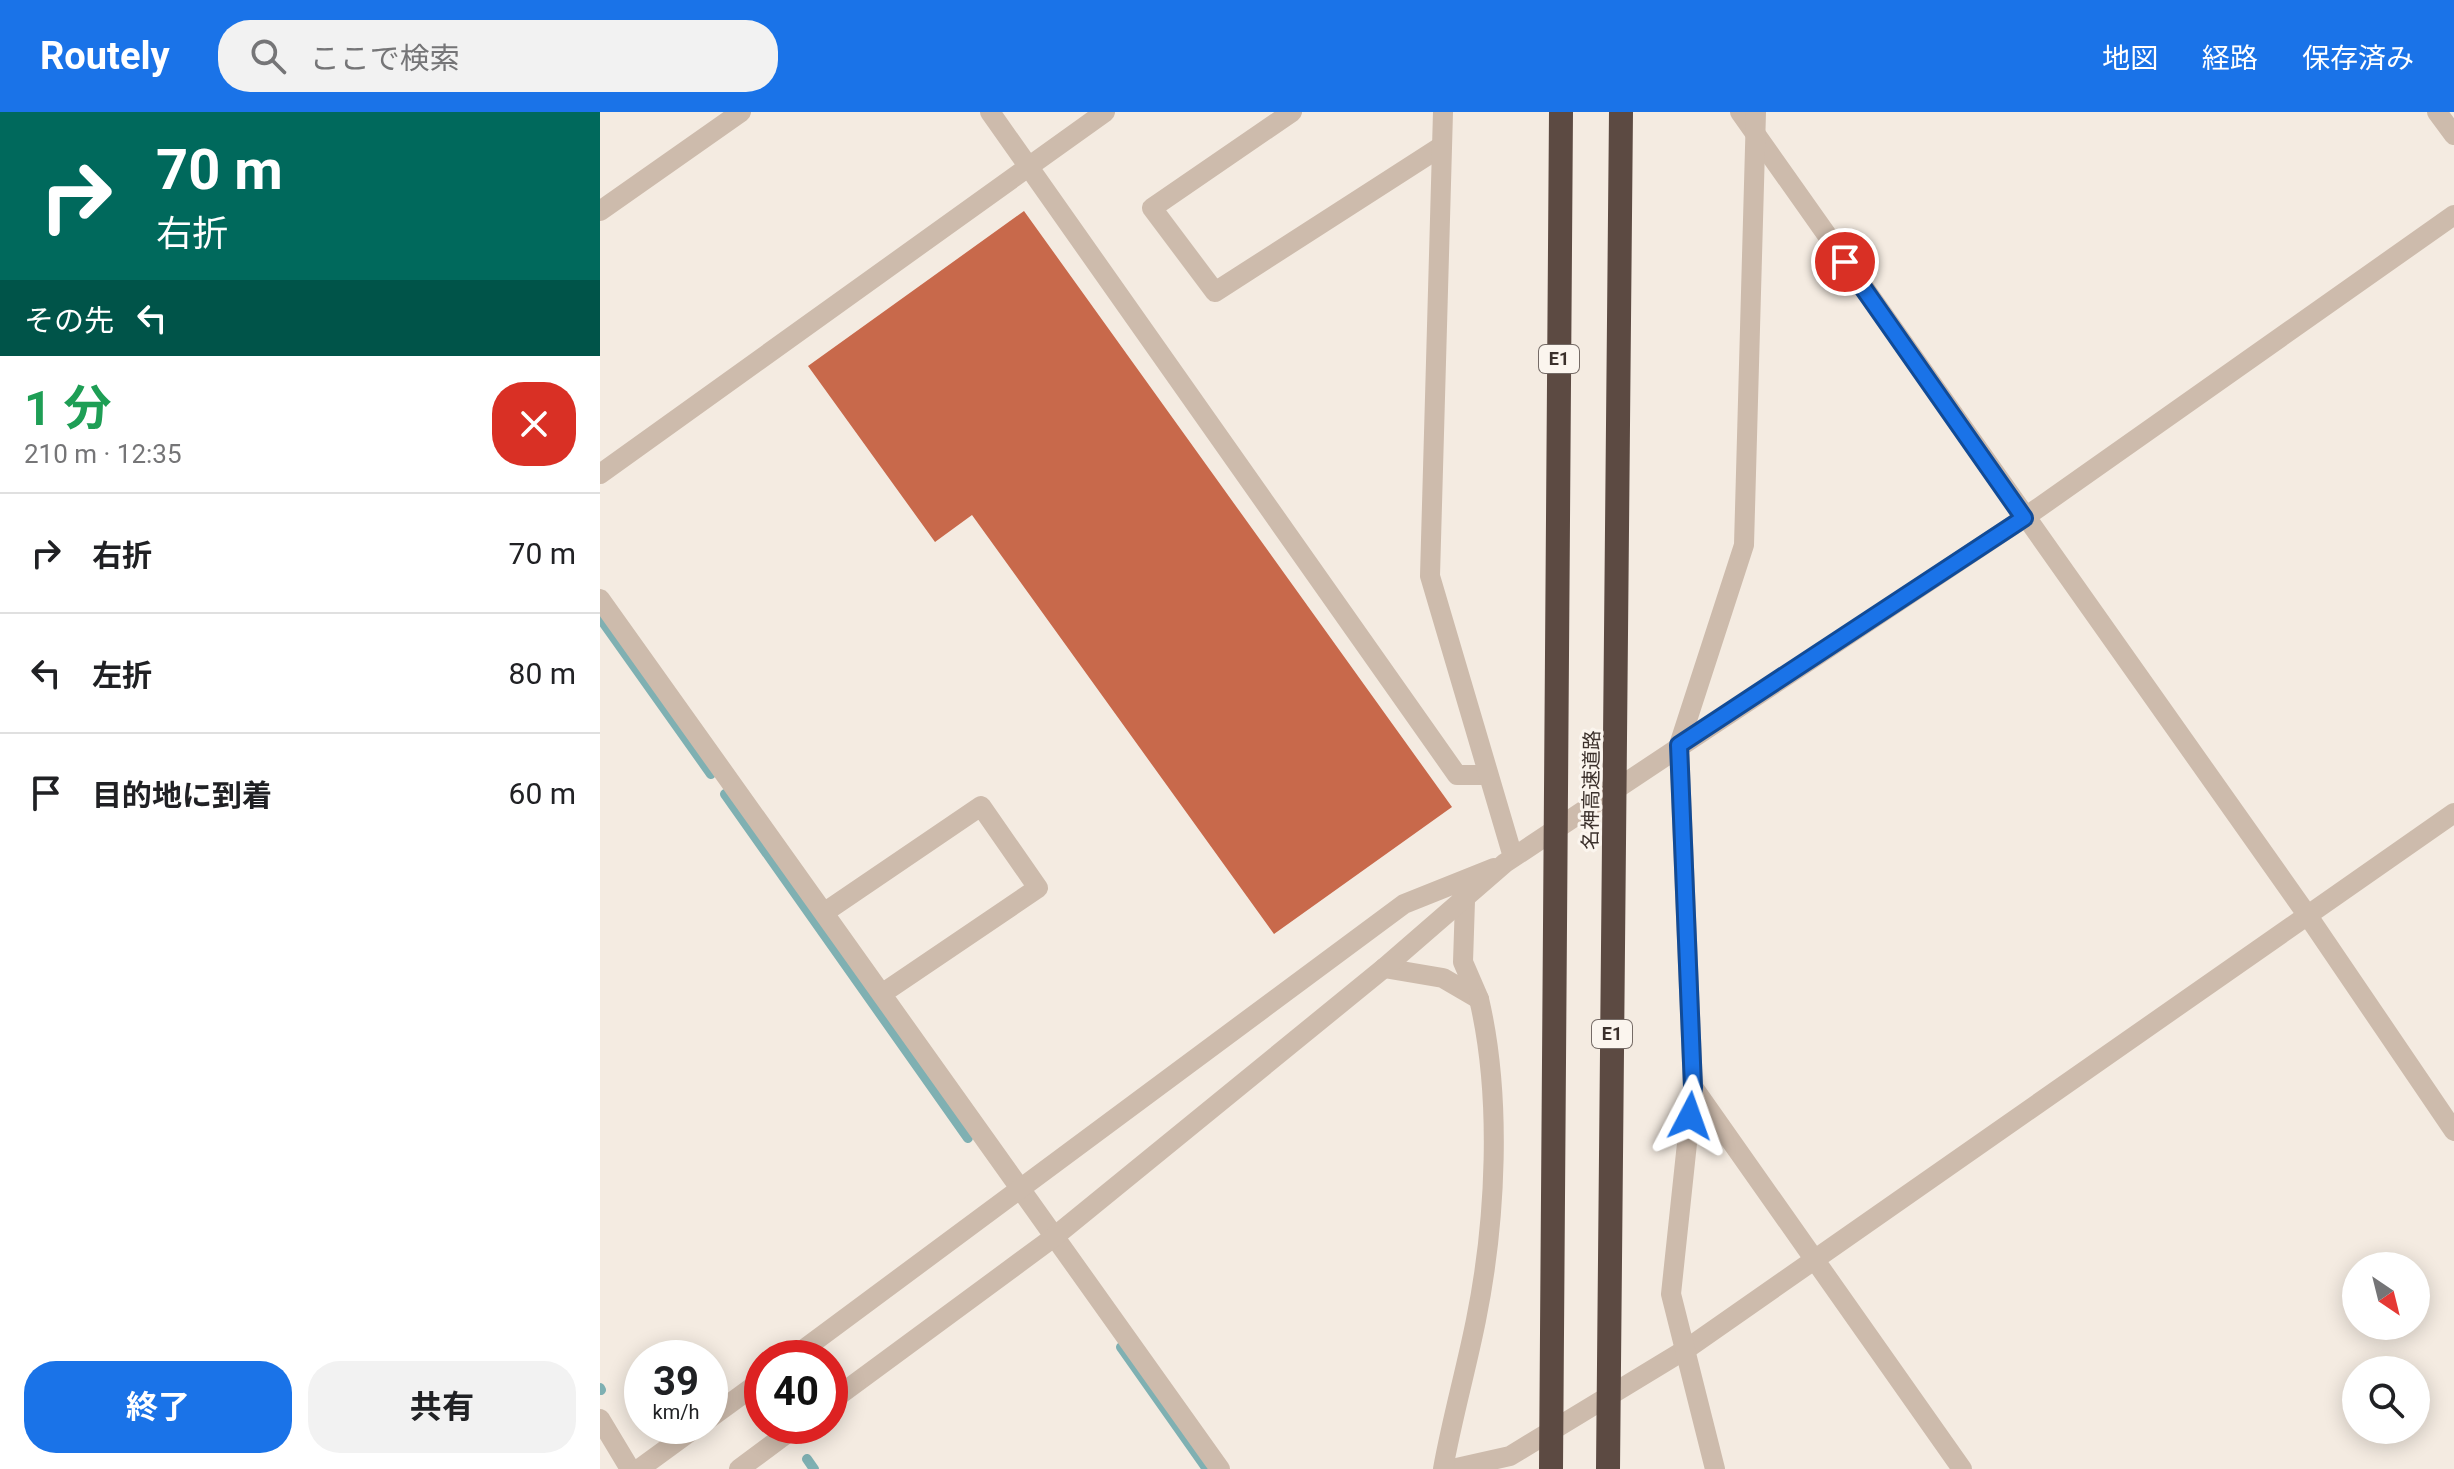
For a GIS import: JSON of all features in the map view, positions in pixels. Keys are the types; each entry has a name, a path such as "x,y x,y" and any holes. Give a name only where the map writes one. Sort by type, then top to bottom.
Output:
{"highway":[{"name":"名神高速道路","path":"1551,1469 1561,112"},
{"name":"名神高速道路","path":"1608,1469 1621,112"}],"street":[{"path":"600,211 741,112"},
{"path":"990,112 1457,775 1488,775"},
{"path":"600,474 1105,112"},
{"path":"1292,112 1152,208 1215,292 1442,146"},
{"path":"1443,112 1430,576 1488,775 1509,860"},
{"path":"1732,112 1756,134"},
{"path":"1740,112 2308,916 2454,1131"},
{"path":"1715,1469 1688,1348 1671,1294 1693,1087 1679,745 1744,545 1756,112"},
{"path":"2437,112 2454,135"},
{"path":"848,1389 1054,1237 1465,901 1509,860 2024,518 2454,215"},
{"path":"600,599 1220,1469"},
{"path":"825,912 981,806 1038,888 883,993"},
{"path":"1452,1469 1510,1456 1688,1348 2454,813"},
{"path":"817,1340 1404,904 1509,860"},
{"path":"1443,1469 1476,1318 1493,1178 1488,1038 1479,999 1463,962 1465,901"},
{"path":"1384,968 1443,978 1479,999"},
{"path":"1693,1087 1813,1263 1962,1469"},
{"path":"600,1419 630,1469"},
{"path":"639,1469 673,1444"},
{"path":"739,1469 773,1444"}],"building":[{"path":"1024,211 1452,807 1274,934 972,515 935,542 808,366"}],"waterway":[{"path":"600,618 711,774"},
{"path":"725,794 968,1138"},
{"path":"1121,1347 1207,1469"},
{"path":"807,1459 814,1469"}],"route":[{"path":"1690,1116 1693,1087 1679,745 2024,518 1845,262"}]}
